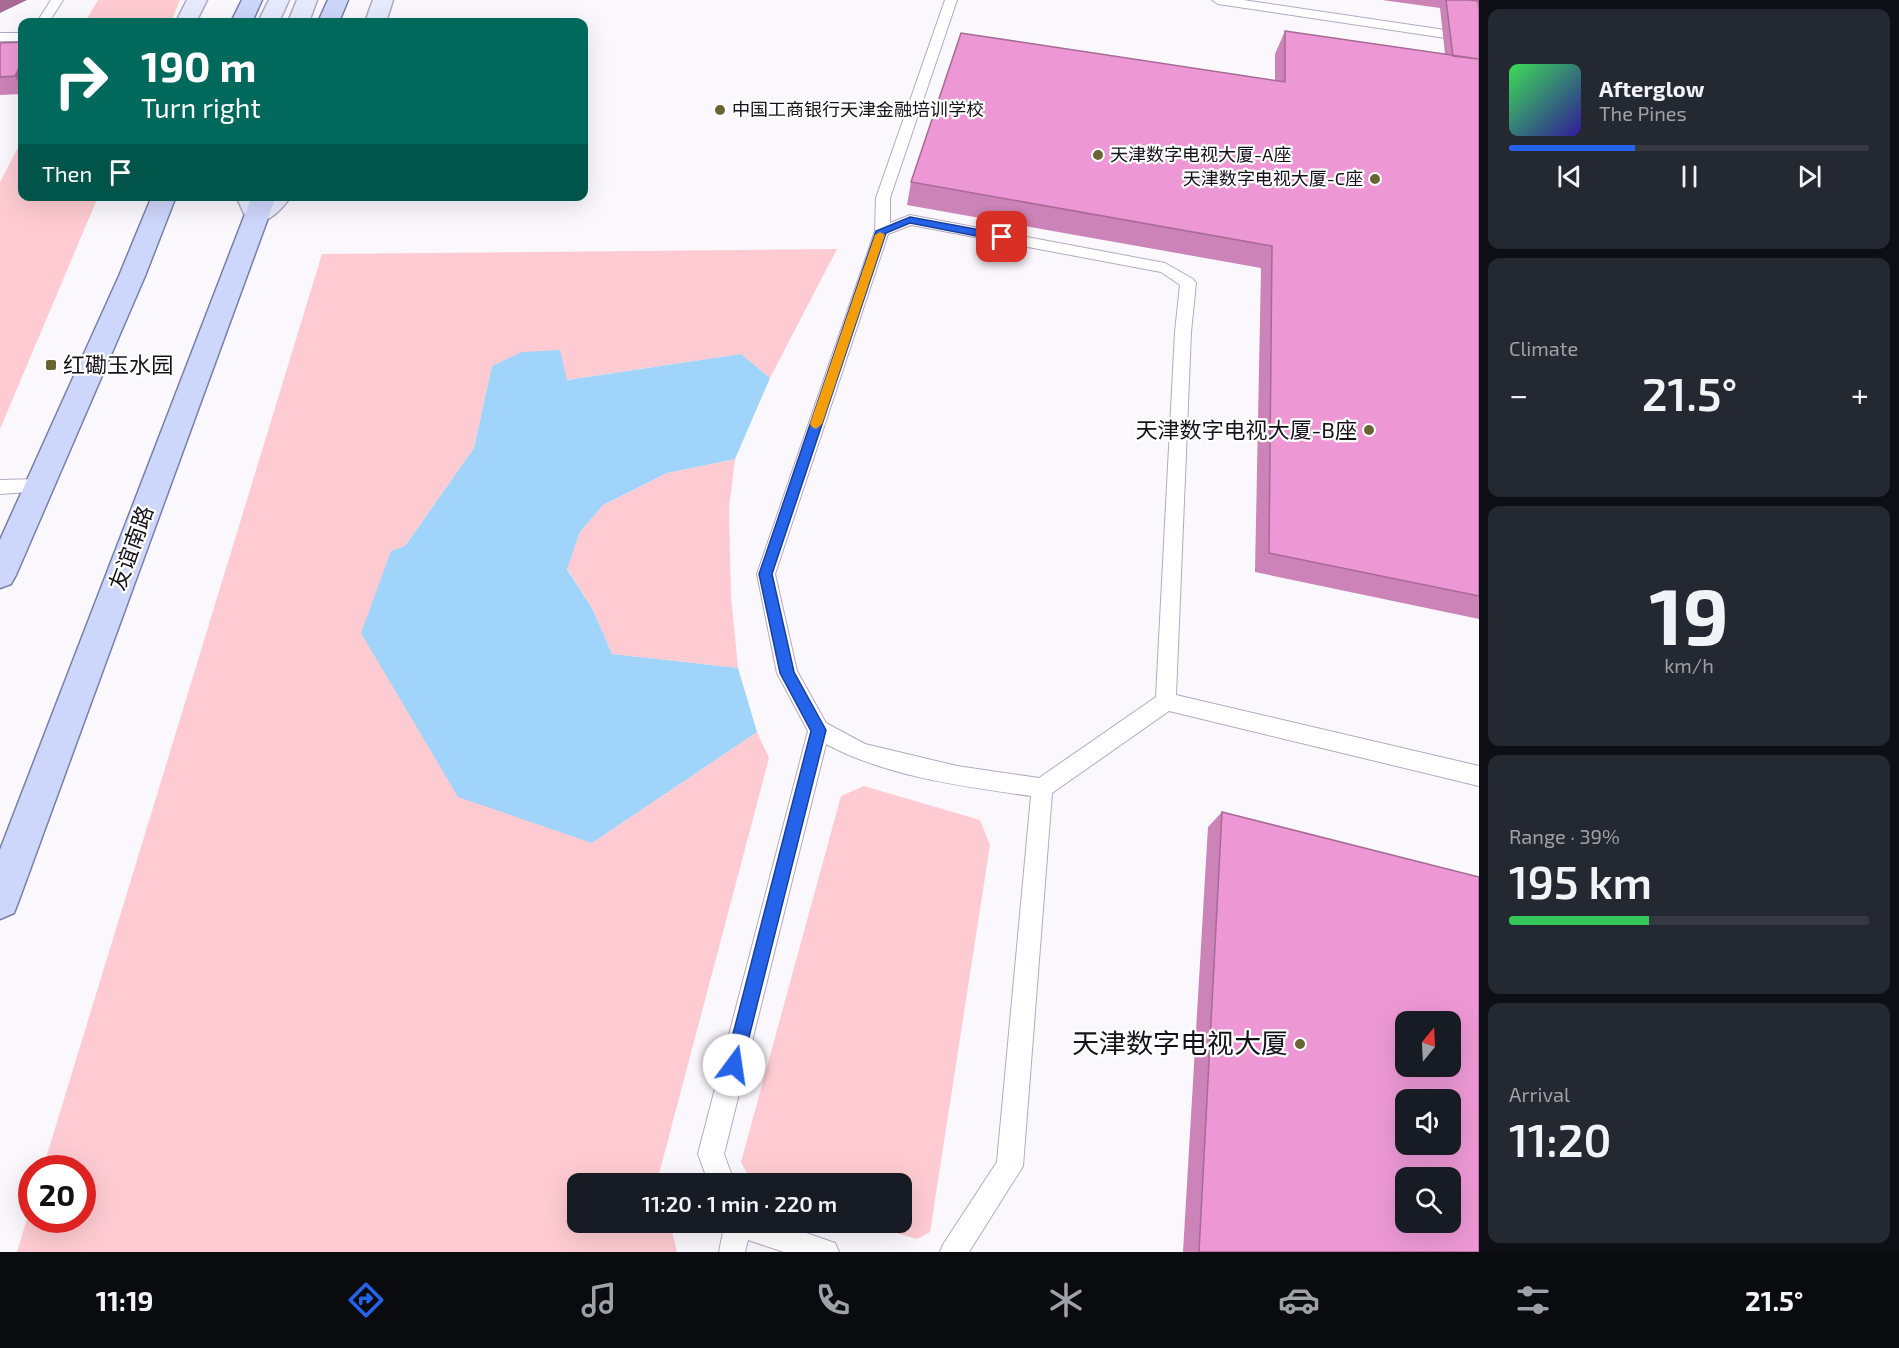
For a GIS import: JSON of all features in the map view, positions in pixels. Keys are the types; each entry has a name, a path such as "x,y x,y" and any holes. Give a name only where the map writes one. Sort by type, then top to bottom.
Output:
{"main road":[{"path":"244,18 252,0"},
{"path":"331,18 338,0"},
{"path":"0,574 132,276 162,201"},
{"name":"友谊南路","path":"0,900 262,201"}],"street":[{"path":"188,18 197,0"},
{"path":"271,18 279,0"},
{"path":"300,18 307,0"},
{"path":"377,18 383,0"}],"lane":[{"path":"46,18 57,0"},
{"path":"951,0 883,198 882,231 766,574 787,673 819,730 861,752 957,776 1042,788 1166,701 1479,776"},
{"path":"1218,0 1479,39"},
{"path":"0,38 18,37"},
{"path":"882,231 910,220 1164,268 1188,283 1183,333 1166,701"},
{"path":"0,487 38,486"},
{"path":"718,1173 711,1154 819,730"},
{"path":"953,1252 1010,1166 1042,788"},
{"path":"732,1252 736,1233"},
{"path":"768,1233 826,1252"}],"shaded area":[{"path":"98,0 180,0 173,18 87,18"},
{"path":"18,148 18,201 96,201 0,429 0,182"},
{"path":"837,249 770,378 741,354 566,380 492,366 474,448 405,546 592,843 757,732 769,758 659,1173 567,1173 567,1233 672,1233 677,1252 17,1252 23,1233 96,1233 96,1155 47,1155 322,254"},
{"path":"735,459 729,508 731,596 738,668 612,654 593,610 567,568 580,532 603,505 667,473"},
{"path":"864,786 980,820 990,845 930,1232 917,1239 896,1233 912,1233 912,1173 747,1173 741,1162 841,796"}],"water":[{"path":"560,350 567,380 741,354 770,378 735,459 667,473 603,505 580,532 567,569 593,610 612,654 738,668 757,732 592,843 458,797 361,633 391,551 405,546 474,448 492,366 522,352"}],"building":[{"path":"1446,0 1478,1 1479,59 1453,56"},
{"path":"1285,31 1479,59 1479,596 1269,553 1272,246 911,182 961,33 1285,82"},
{"path":"18,42 18,70 15,76 0,77 0,43"},
{"name":"天津数字电视大厦","path":"1222,812 1479,877 1479,1252 1199,1252"}],"slow traffic":[{"path":"816,424 880,235"}],"place":[{"name":"中国工商银行天津金融培训学校","path":"720,110"},
{"name":"天津数字电视大厦-A座","path":"1098,155"},
{"name":"天津数字电视大厦-C座","path":"1375,179"},
{"name":"红磡玉水园","path":"51,365"},
{"name":"天津数字电视大厦-B座","path":"1369,430"},
{"name":"天津数字电视大厦","path":"1300,1044"}],"route":[{"path":"734,1065 819,730 787,673 766,574 882,231 910,220 1002,237"}]}
